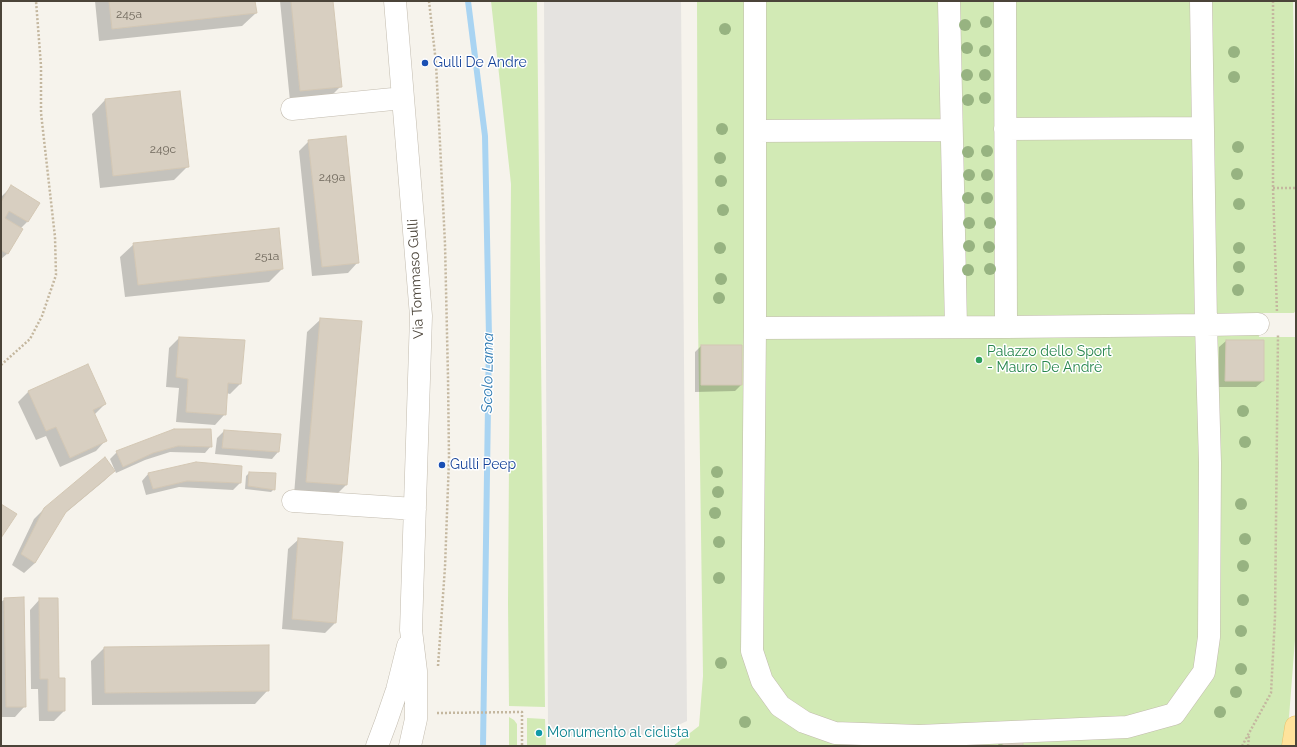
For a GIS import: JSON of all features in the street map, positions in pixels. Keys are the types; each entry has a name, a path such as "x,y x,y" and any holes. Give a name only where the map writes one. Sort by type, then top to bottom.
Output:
{"main road":[{"path":"1293,746 1296,727"}],"street":[{"name":"Via Tommaso Gulli","path":"377,746 397,690 406,657 411,630 421,316 395,1"},
{"path":"755,1 755,328 752,651 762,681 780,706 804,722 835,733 919,736 1127,727 1174,714 1204,672 1210,637 1210,463 1206,325 1201,1"},
{"path":"949,1 956,327"},
{"path":"1005,1 1006,327"},
{"path":"292,109 403,98"},
{"path":"1005,129 1203,128"},
{"path":"755,131 951,130"},
{"path":"755,328 1271,324"},
{"path":"293,501 415,509"},
{"name":"Via Tommaso Gulli","path":"410,746 416,719 416,671 411,630"}],"path":[{"path":"1,365 30,339 42,316 56,275 55,236 41,113 41,66 36,1"},
{"path":"1242,746 1271,693 1275,617 1271,324 1273,1"},
{"path":"1273,188 1296,188"},
{"path":"435,713 522,712 522,746"},
{"path":"1248,746 1249,733"}],"green space":[{"path":"491,1 537,1 545,707 509,706 508,603 511,184"},
{"name":"Palazzo dello Sport - Mauro De Andrè","path":"697,1 1293,1 1296,166 1296,310 1294,313 1258,313 1259,337 1296,337 1296,627 1289,717 1282,746 673,746 699,726 703,676 698,320","holes":["1259,340 1264,340 1264,381 1260,381"]},
{"path":"509,717 517,724 517,746 509,746"},
{"path":"527,718 545,719 546,746 527,746"}],"shaded area":[{"path":"544,1 681,1 687,721 657,735 561,736 548,724"}],"building":[{"path":"109,1 255,1 257,13 112,29"},
{"path":"291,1 333,1 342,87 300,91"},
{"path":"180,91 189,167 113,176 105,99"},
{"path":"346,136 359,263 322,267 308,140"},
{"path":"11,185 40,203 28,222 9,211 5,218 23,229 8,254 1,250 1,202"},
{"path":"279,228 283,269 138,285 133,243"},
{"path":"320,318 362,321 347,485 306,482"},
{"path":"179,337 245,340 241,384 228,383 226,415 186,412 188,379 176,377"},
{"path":"1226,340 1264,340 1264,381 1225,381"},
{"path":"701,345 742,345 742,385 701,385"},
{"path":"88,364 106,404 93,410 107,441 70,458 56,427 46,431 28,391"},
{"path":"174,429 211,429 212,447 178,446 153,453 123,467 116,451"},
{"path":"224,430 281,434 279,452 222,448"},
{"path":"105,457 115,471 66,512 35,563 21,554 44,508"},
{"path":"196,462 242,466 241,483 187,481 153,489 148,473"},
{"path":"249,472 276,473 275,490 248,486"},
{"path":"1,504 17,514 1,538"},
{"path":"298,538 343,542 336,623 292,619"},
{"path":"24,597 26,707 6,707 4,598"},
{"path":"39,598 58,598 59,678 65,678 65,711 48,711 48,679 40,679"},
{"path":"269,645 269,691 105,693 104,647"},
{"path":"1003,737 1023,737 1023,746 1003,746"}],"waterway":[{"name":"Scolo Lama","path":"468,1 485,136 489,337 483,746"}],"place":[{"name":"Gulli De Andre","path":"425,63"},
{"name":"Palazzo dello Sport - Mauro De Andrè","path":"979,360"},
{"name":"Gulli Peep","path":"442,465"},
{"name":"Monumento al ciclista","path":"539,733"}]}
